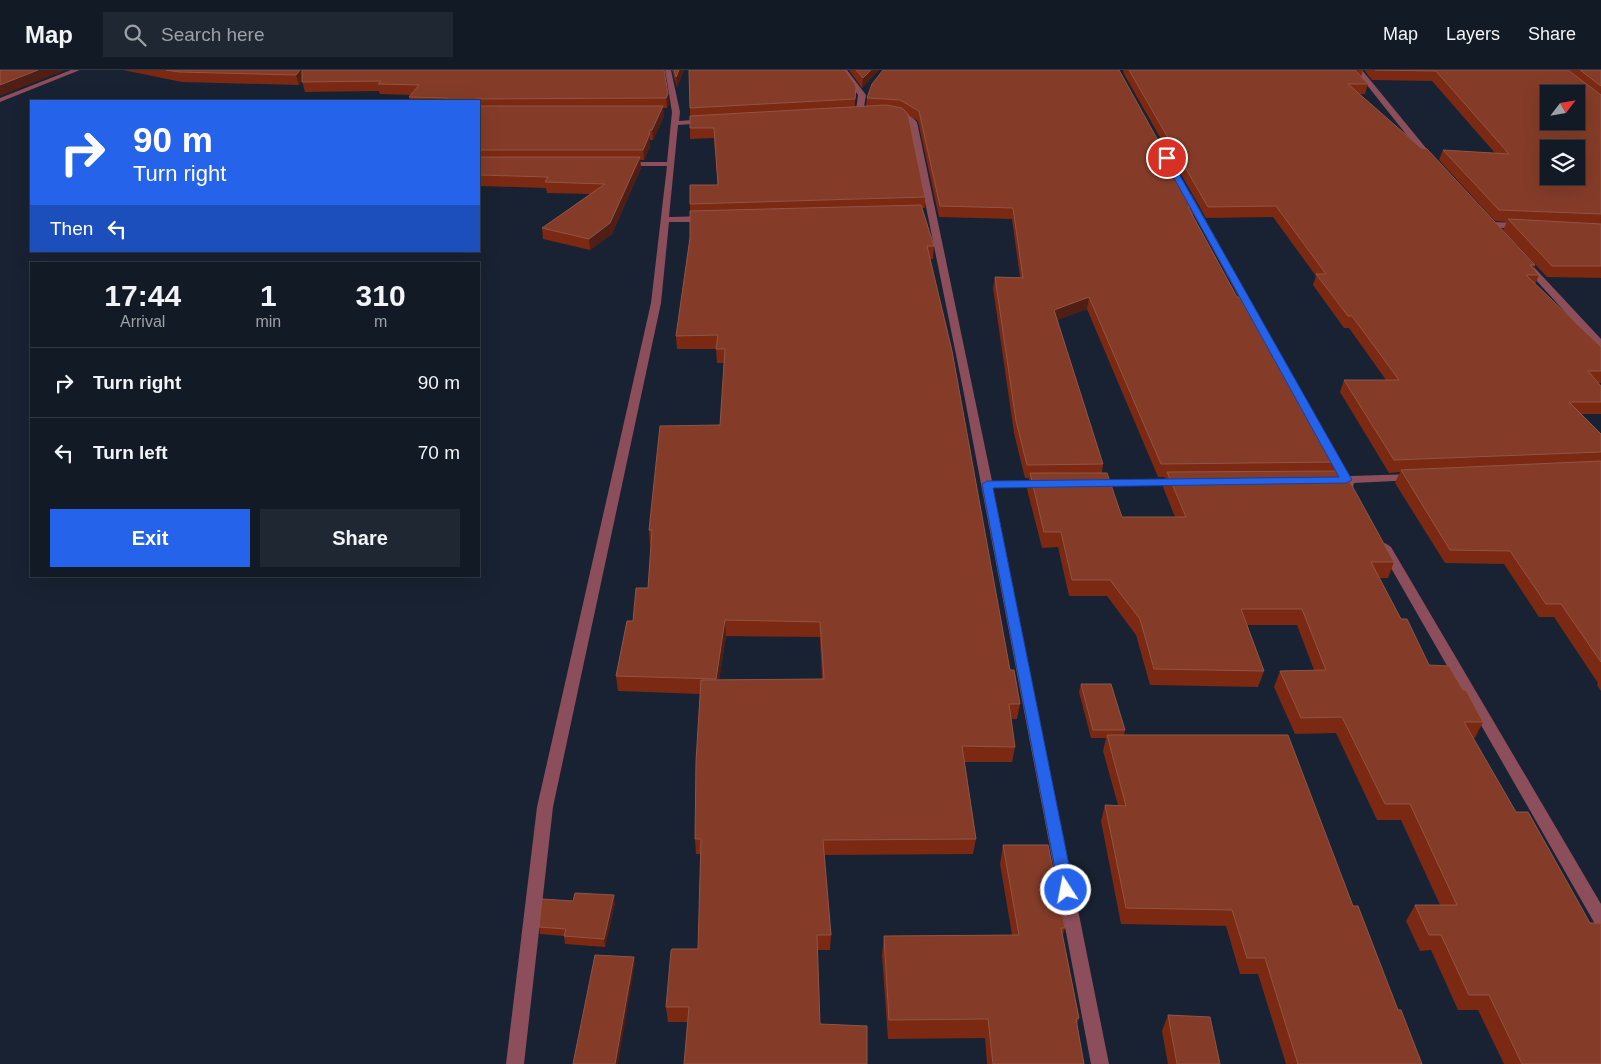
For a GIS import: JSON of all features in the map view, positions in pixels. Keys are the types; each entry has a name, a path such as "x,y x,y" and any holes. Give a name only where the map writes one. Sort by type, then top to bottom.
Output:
{"street":[{"path":"0,100 78,70"},
{"path":"515,1064 544,807 656,303 671,164 672,116 665,70"},
{"path":"844,70 865,93 860,111"},
{"path":"1358,70 1440,170"},
{"path":"886,110 904,114 913,122 927,212 987,484 1100,1064"},
{"path":"672,116 714,120"},
{"path":"613,164 671,164"},
{"path":"1182,186 1264,333"},
{"path":"665,220 714,219"},
{"path":"1497,232 1487,221 1527,226"},
{"path":"1523,260 1601,345"},
{"path":"1322,437 1356,497"},
{"path":"1326,480 1425,476"},
{"path":"1087,483 1187,482"},
{"path":"987,484 1057,484"},
{"path":"1381,540 1601,919"}],"building":[{"path":"0,70 38,70 0,85"},
{"path":"166,70 300,70 296,75"},
{"path":"302,70 664,70 668,94 666,98 447,100 447,98 409,97 419,85 378,84 381,81 302,82"},
{"path":"674,70 679,70 676,77"},
{"path":"689,70 845,70 856,86 855,99 690,108"},
{"path":"856,70 871,70 863,78"},
{"path":"883,70 1119,70 1195,207 1188,207 1237,297 1243,297 1264,329 1338,462 1161,464 1089,297 1054,310 1103,464 1027,465 1016,421 995,277 1023,278 1013,208 940,206 919,111 900,100 867,98 872,84"},
{"path":"1129,70 1355,70 1368,84 1348,84 1421,148 1427,149 1535,265 1530,265 1539,275 1526,275 1601,347 1601,371 1588,371 1601,386 1601,402 1569,402 1601,434 1601,452 1394,460 1344,380 1399,380 1352,316 1348,316 1316,274 1326,274 1276,206 1208,207"},
{"path":"1375,70 1568,70 1601,95 1601,214 1499,210 1443,150 1509,154 1436,71"},
{"path":"1580,70 1601,70 1601,86"},
{"path":"886,105 902,108 908,114 925,197 690,204 690,185 718,185 714,128 690,128 690,116"},
{"path":"480,106 663,106 652,130 650,130 643,150 480,150"},
{"path":"480,157 640,157 610,223 589,239 542,228 605,184 545,182 548,177 480,175"},
{"path":"921,205 934,246 927,246 952,351 1010,670 1014,670 1020,704 1009,704 1015,747 962,746 976,839 823,840 831,935 817,935 820,1024 867,1026 867,1064 684,1064 689,1007 666,1007 672,949 698,949 701,839 695,839 696,761 701,680 824,679 820,622 725,620 716,679 616,676 627,621 633,621 636,588 648,588 652,530 649,530 660,426 720,425 725,349 716,349 718,335 676,336 690,238 690,211"},
{"path":"1508,219 1601,224 1601,266 1552,266"},
{"path":"1601,461 1601,662 1561,604 1546,604 1510,551 1450,550 1401,470"},
{"path":"1344,471 1394,562 1371,562 1401,619 1407,619 1429,665 1449,666 1463,690 1466,690 1483,722 1464,722 1516,812 1528,812 1590,923 1601,923 1601,1064 1522,1064 1489,995 1469,995 1441,935 1429,935 1415,905 1457,905 1410,804 1385,804 1342,717 1301,718 1280,671 1326,670 1302,609 1241,609 1264,671 1154,669 1140,619 1110,580 1072,580 1061,532 1044,532 1030,473 1107,473 1122,517 1186,517 1167,472"},
{"path":"1081,684 1111,684 1125,730 1093,730"},
{"path":"1107,735 1288,735 1353,906 1358,906 1398,1010 1401,1010 1422,1064 1298,1064 1265,958 1247,958 1232,910 1126,908 1105,805 1126,806"},
{"path":"1003,845 1048,845 1065,928 1061,928 1079,1018 1076,1019 1084,1064 993,1064 988,1019 889,1020 884,936 1019,935"},
{"path":"575,893 614,895 604,939 564,936 566,929 539,927 542,899 573,901"},
{"path":"595,955 634,957 615,1064 573,1064"},
{"path":"1168,1015 1210,1017 1220,1064 1177,1064"}],"route":[{"path":"1066,890 987,484 1346,480 1167,158"}]}
